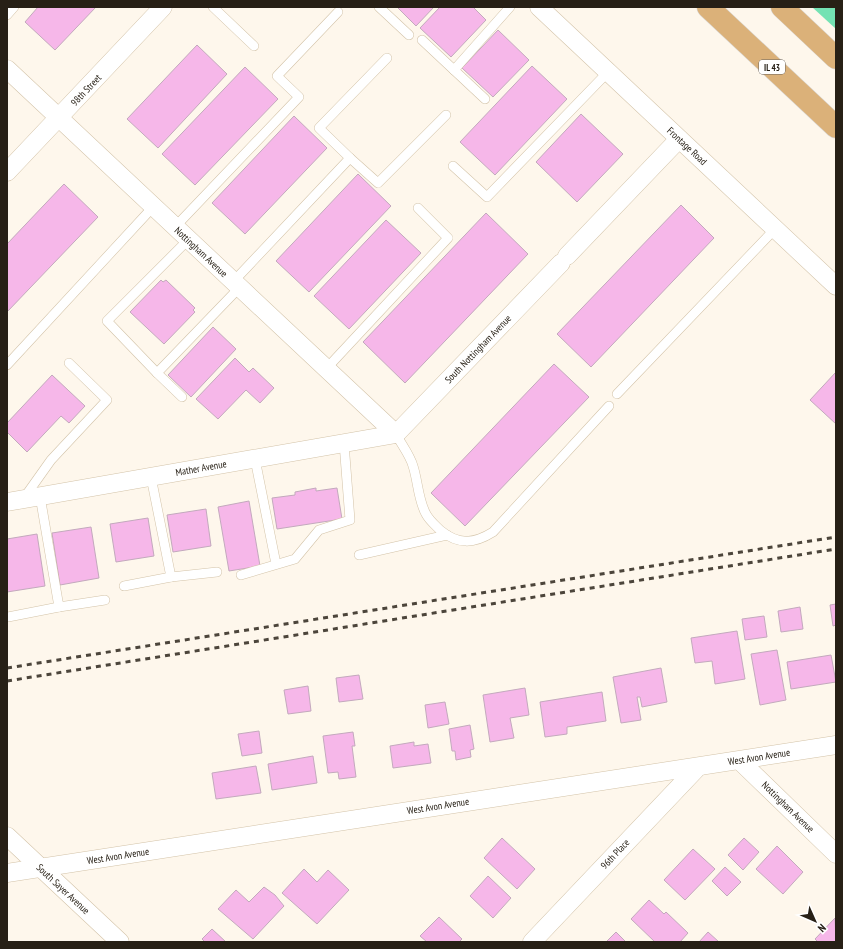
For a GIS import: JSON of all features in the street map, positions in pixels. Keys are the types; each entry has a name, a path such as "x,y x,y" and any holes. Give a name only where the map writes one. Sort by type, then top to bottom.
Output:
{"main road":[{"name":"IL 43","path":"708,7 836,127"},
{"path":"782,7 836,58"}],"street":[{"name":"98th Street","path":"7,172 163,7"},
{"name":"Frontage Road","path":"539,7 836,286"},
{"name":"Nottingham Avenue","path":"7,69 326,370 396,434"},
{"name":"South Nottingham Avenue","path":"396,434 679,138"},
{"name":"Mather Avenue","path":"23,499 396,434"},
{"name":"West Avon Avenue","path":"7,873 836,745"},
{"name":"Nottingham Avenue","path":"740,761 836,854"},
{"name":"96th Place","path":"532,942 698,767"},
{"name":"South Sayer Avenue","path":"7,836 41,867 114,940"}],"lane":[{"path":"7,15 14,7"},
{"path":"213,7 254,46"},
{"path":"379,7 409,35"},
{"path":"454,70 510,7"},
{"path":"175,227 299,97 277,76 338,12"},
{"path":"422,40 485,99"},
{"path":"387,58 319,128 350,158 378,183 446,115"},
{"path":"453,166 487,198 608,72"},
{"path":"157,373 350,158"},
{"path":"7,365 153,207"},
{"path":"326,370 448,238 418,208"},
{"path":"617,394 775,229"},
{"path":"182,397 107,321 188,240"},
{"path":"59,607 23,499 51,460 107,400 69,363"},
{"path":"396,434 413,466 426,514 434,524 447,535 463,542 473,542 482,540 493,532 609,406"},
{"path":"241,574 295,559 319,530 350,520 344,443"},
{"path":"254,459 276,564"},
{"path":"151,477 171,577"},
{"path":"359,555 447,535"},
{"path":"124,586 171,577 218,572"},
{"path":"8,617 105,600"}],"green space":[{"path":"812,7 836,7 836,29"}],"building":[{"path":"38,7 96,7 55,50 25,22"},
{"path":"397,7 434,7 416,26"},
{"path":"440,7 473,7 486,20 451,57 420,28"},
{"path":"498,30 529,60 493,97 462,68"},
{"path":"197,45 227,74 158,148 127,119"},
{"path":"532,66 567,99 495,175 460,142"},
{"path":"245,67 278,99 195,185 162,154"},
{"path":"581,114 623,154 577,202 536,162"},
{"path":"294,116 327,148 245,234 212,203"},
{"path":"358,174 391,206 309,292 276,261"},
{"path":"64,184 98,217 7,312 7,244"},
{"path":"681,205 714,238 591,367 557,334"},
{"path":"486,213 528,254 405,383 363,342"},
{"path":"386,220 421,253 349,329 314,296"},
{"path":"161,280 163,282 166,280 195,308 193,310 195,312 164,344 130,312"},
{"path":"213,327 236,349 191,397 168,375"},
{"path":"235,358 249,372 253,368 274,388 260,403 246,390 218,419 196,399"},
{"path":"554,364 589,397 465,526 431,493"},
{"path":"836,372 836,424 810,400"},
{"path":"52,375 85,406 69,423 61,416 27,452 7,432 7,423"},
{"path":"316,488 316,491 337,488 342,519 277,529 272,498 295,495 295,492"},
{"path":"249,501 260,566 229,571 218,507"},
{"path":"206,509 211,546 173,552 167,515"},
{"path":"148,518 154,556 116,562 110,524"},
{"path":"91,527 99,578 60,585 52,533"},
{"path":"37,534 45,586 7,592 7,539"},
{"path":"836,604 836,625 833,626 830,605"},
{"path":"800,607 803,629 781,632 778,611"},
{"path":"764,616 767,637 745,640 742,619"},
{"path":"737,631 745,679 715,684 712,661 695,663 691,638"},
{"path":"777,650 786,700 760,705 751,654"},
{"path":"831,655 836,682 791,689 787,662"},
{"path":"661,668 667,702 642,707 640,697 637,697 641,720 621,723 613,677"},
{"path":"359,675 363,699 339,702 336,678"},
{"path":"308,686 311,711 288,714 284,690"},
{"path":"525,688 529,715 510,718 514,738 490,742 483,695"},
{"path":"602,692 606,721 567,727 567,734 545,737 540,702"},
{"path":"445,702 449,724 428,728 425,705"},
{"path":"470,725 474,749 470,750 471,757 456,760 455,751 452,751 449,729"},
{"path":"259,731 262,753 242,756 238,734"},
{"path":"353,732 355,746 352,746 356,777 339,779 338,772 328,773 323,736"},
{"path":"414,742 414,746 428,744 431,763 393,768 390,746"},
{"path":"313,756 317,783 272,790 268,764"},
{"path":"256,766 261,793 216,799 212,773"},
{"path":"502,838 535,869 517,889 484,858"},
{"path":"744,838 759,852 743,870 728,855"},
{"path":"777,846 803,872 783,894 756,869"},
{"path":"693,849 715,869 685,900 664,880"},
{"path":"725,867 741,882 727,896 712,881"},
{"path":"304,869 317,882 328,870 349,890 317,924 282,893"},
{"path":"488,876 511,898 493,918 470,896"},
{"path":"264,887 275,895 284,906 253,939 218,909 236,890 249,902"},
{"path":"649,900 664,914 666,912 688,933 680,942 655,942 631,919"},
{"path":"439,917 462,939 459,942 427,942 420,936"},
{"path":"835,918 836,942 818,942 815,939"},
{"path":"212,929 226,942 205,942 202,939"},
{"path":"616,932 626,942 606,942"},
{"path":"708,932 719,942 699,942"}],"railway":[{"path":"7,668 836,537"},
{"path":"7,681 836,549"}]}
